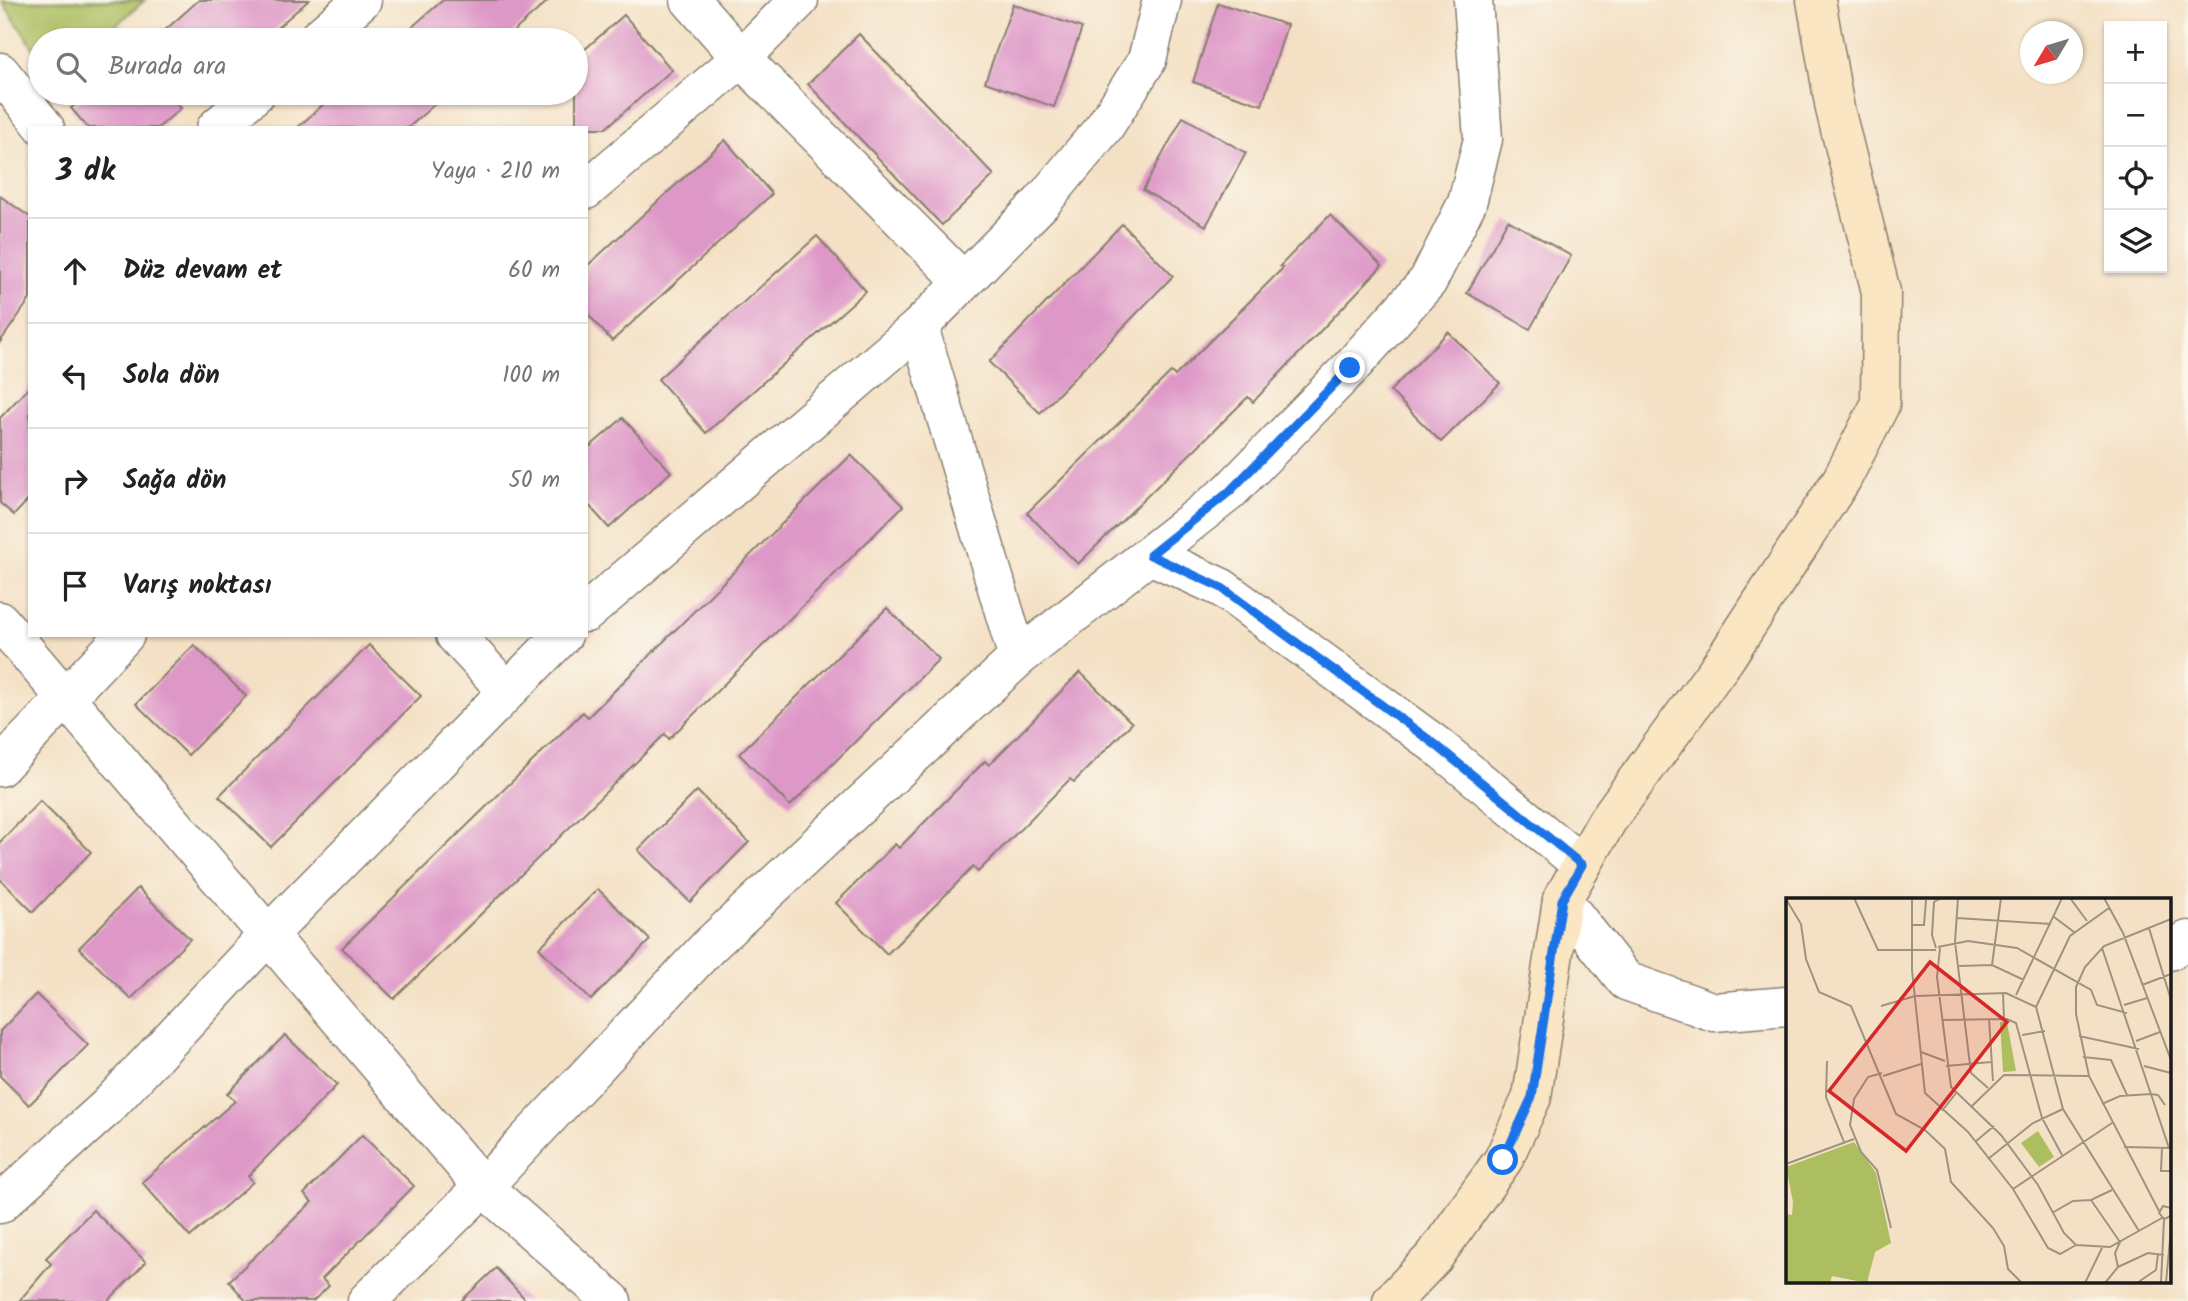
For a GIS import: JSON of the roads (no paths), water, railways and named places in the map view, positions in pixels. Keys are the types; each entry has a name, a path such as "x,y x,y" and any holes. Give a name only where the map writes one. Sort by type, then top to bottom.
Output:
{"street":[{"path":"330,28 362,0"},
{"path":"690,0 741,58 963,281"},
{"path":"588,188 741,58 799,0"},
{"path":"588,611 919,327 1042,202 1105,126 1147,60 1162,0"},
{"path":"367,1301 483,1187 709,946 1017,658 1229,492 1350,368 1428,281 1467,203 1483,139 1473,0"},
{"path":"1392,1301 1434,1258 1503,1160 1532,1097 1562,900 1607,821 1733,648 1842,479 1881,405 1881,292 1835,109 1816,0"},
{"path":"0,72 44,126"},
{"path":"218,126 242,105"},
{"path":"919,327 1017,658"},
{"path":"1150,555 1222,588 1436,745 1582,865"},
{"path":"0,621 483,1187 611,1301"},
{"path":"0,767 123,637"},
{"path":"456,637 506,690"},
{"path":"0,1204 107,1107 268,935 561,637"},
{"path":"1562,900 1626,981 1714,1012 1786,1006"},
{"path":"2170,950 2188,940"}]}
